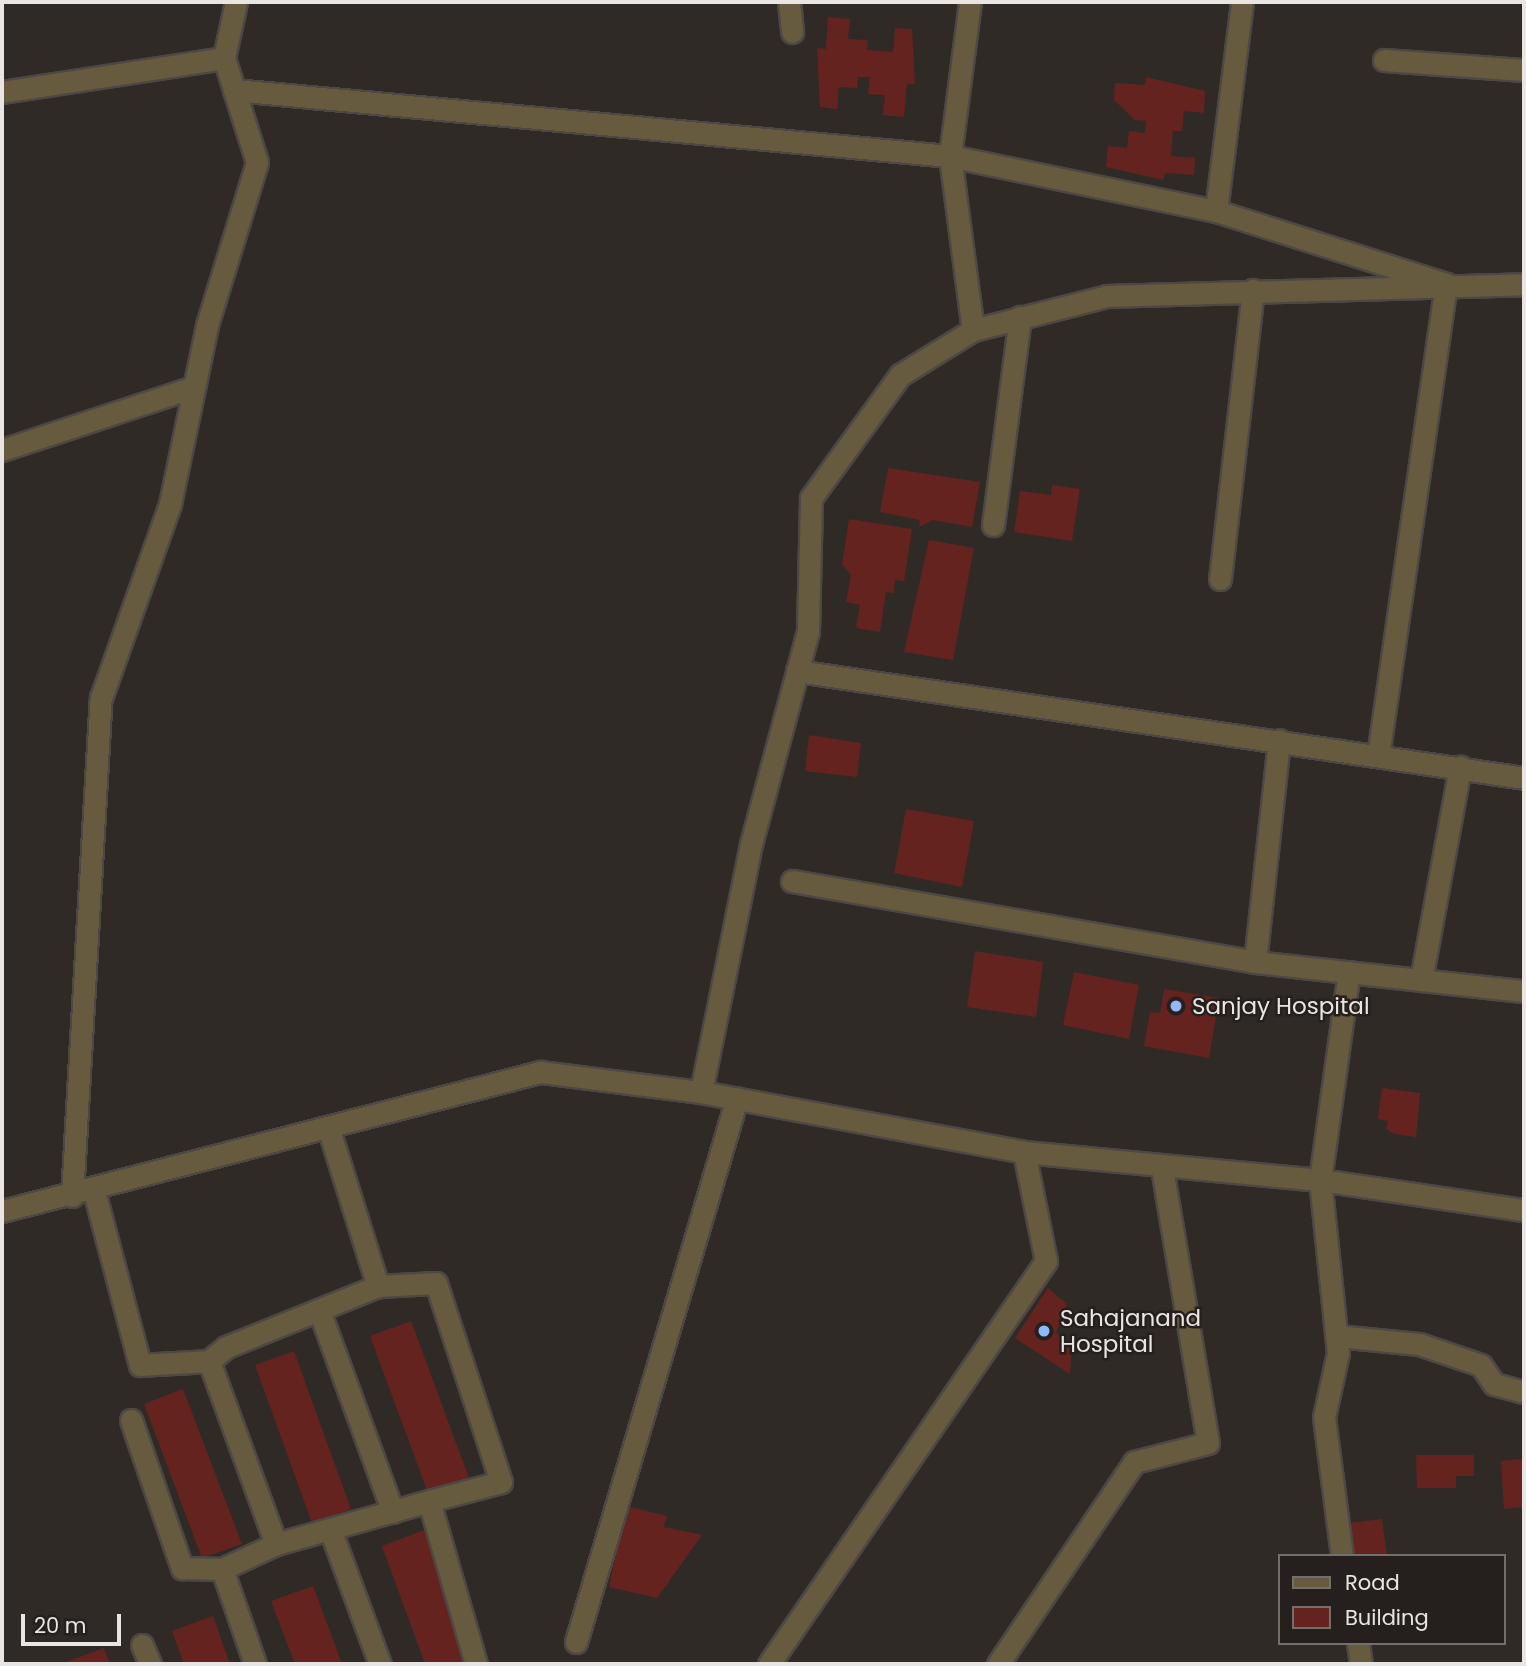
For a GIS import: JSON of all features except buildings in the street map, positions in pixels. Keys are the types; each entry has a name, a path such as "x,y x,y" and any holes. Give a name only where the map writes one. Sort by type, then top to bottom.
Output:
{"street":[{"path":"72,1196 101,698 170,504 194,387 257,162 224,58 236,2"},
{"path":"789,2 792,32"},
{"path":"970,2 950,156 972,330"},
{"path":"1216,211 1242,2"},
{"path":"2,92 224,58"},
{"path":"1384,60 1524,70"},
{"path":"234,90 950,156 1216,211 1446,284"},
{"path":"1378,754 1446,284"},
{"path":"701,1092 751,844 808,632 811,498 900,375 972,330 1107,296 1446,284 1524,284"},
{"path":"1220,579 1253,290"},
{"path":"993,525 1020,317"},
{"path":"2,450 194,387"},
{"path":"797,671 1378,754 1524,778"},
{"path":"1255,962 1279,740"},
{"path":"1421,980 1460,768"},
{"path":"792,881 1255,962 1524,991"},
{"path":"1342,1554 1324,1417 1337,1336 1320,1180 1349,972"},
{"path":"2,1211 94,1191 540,1072 701,1092 1024,1152 1162,1168 1320,1180 1524,1210"},
{"path":"576,1642 737,1098"},
{"path":"329,1130 378,1286"},
{"path":"769,1664 1046,1261 1024,1152"},
{"path":"998,1664 1134,1462 1208,1443 1162,1168"},
{"path":"94,1191 140,1365 209,1361 378,1286 436,1283 500,1482 276,1544 222,1569 182,1568 131,1420"},
{"path":"319,1310 393,1512"},
{"path":"1337,1336 1419,1344 1481,1365 1494,1384 1524,1392"},
{"path":"209,1361 276,1544"},
{"path":"429,1501 476,1664"},
{"path":"330,1529 380,1664"},
{"path":"222,1569 255,1664"},
{"path":"1358,1645 1361,1664"}],"place":[{"name":"Sanjay Hospital","path":"1176,1006"},
{"name":"Sahajanand Hospital","path":"1044,1331"}]}
